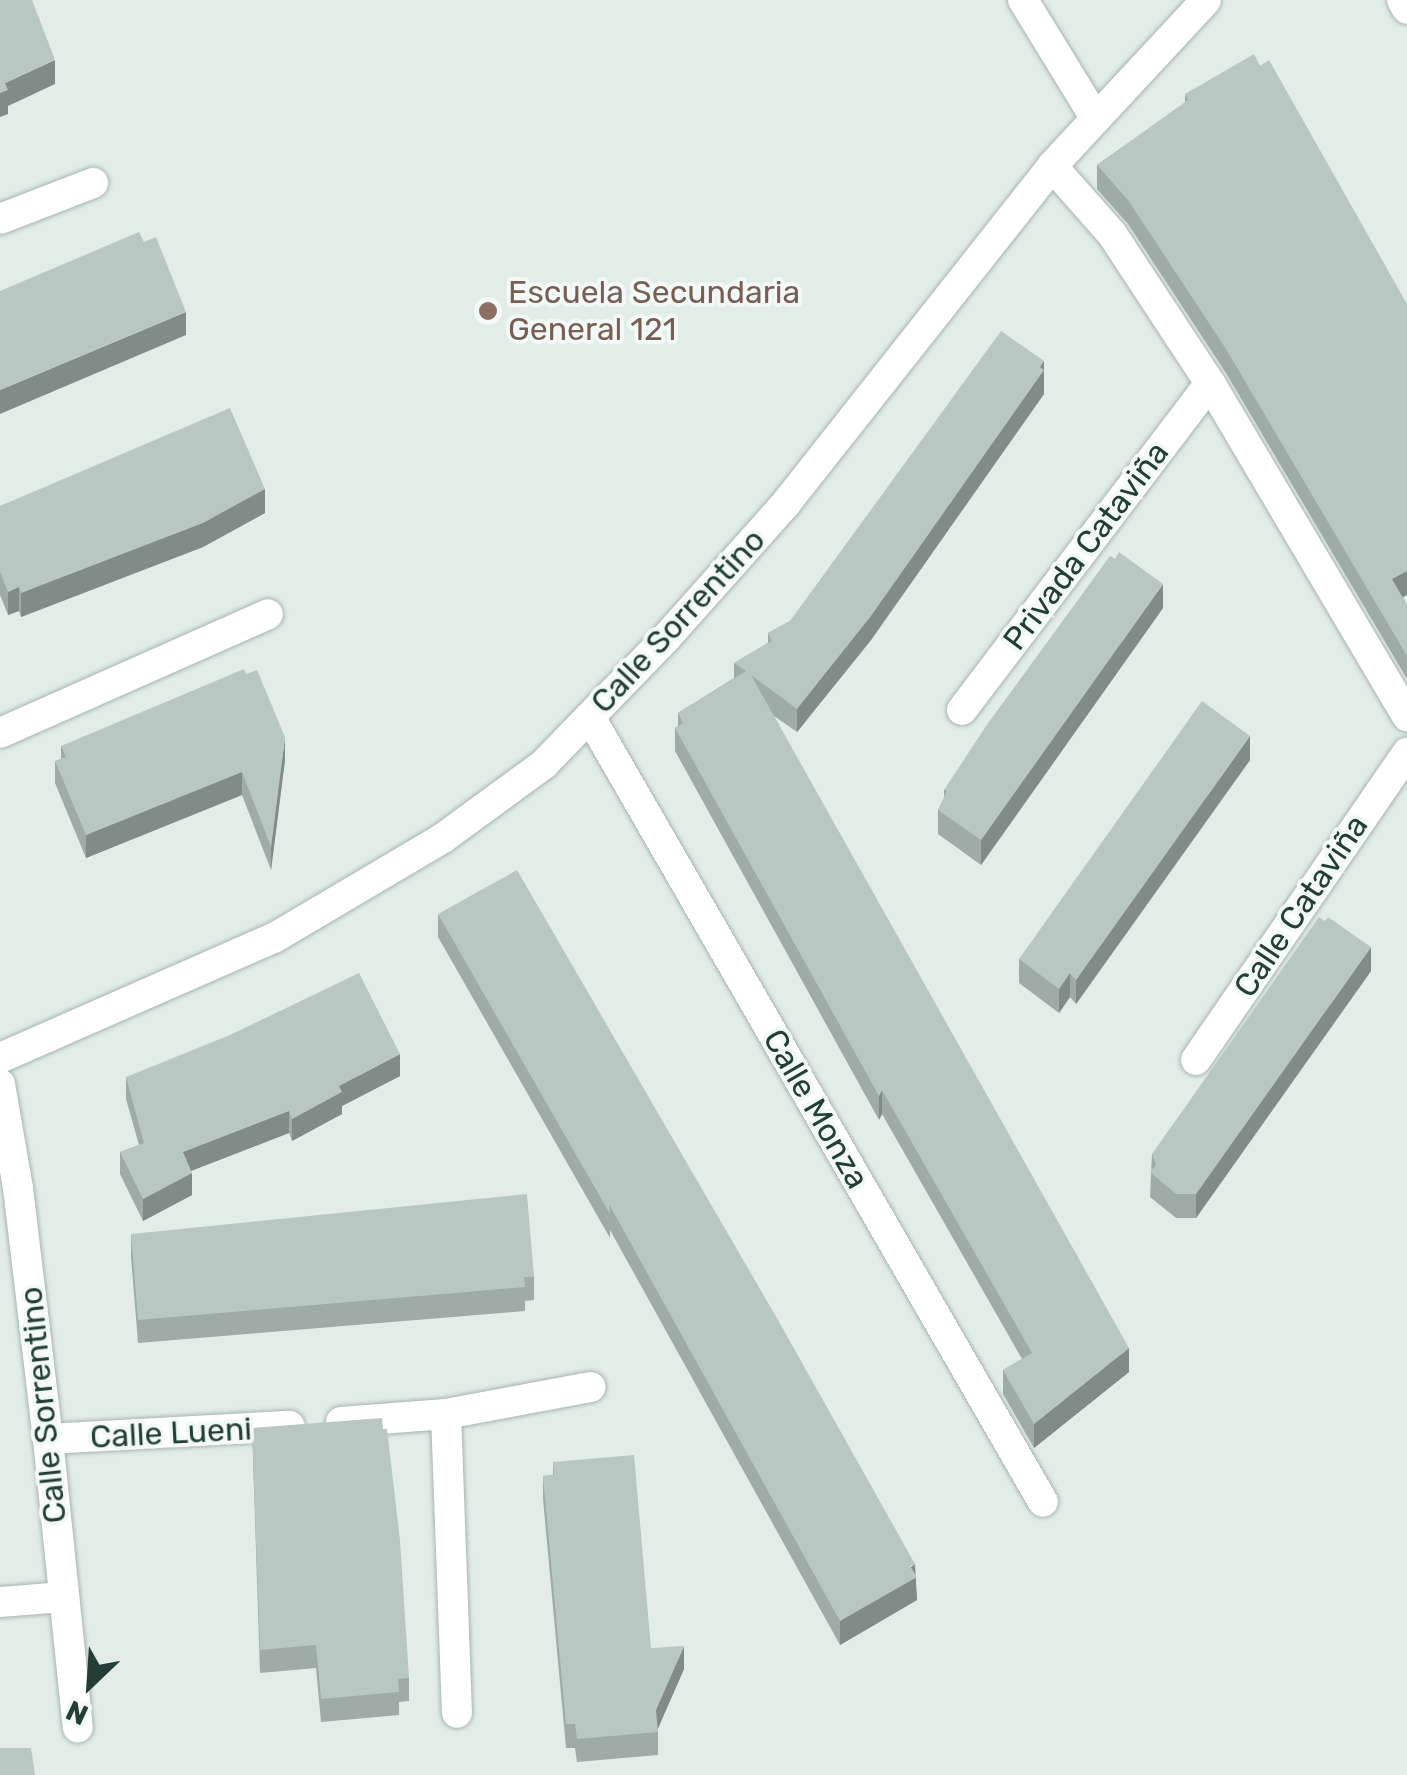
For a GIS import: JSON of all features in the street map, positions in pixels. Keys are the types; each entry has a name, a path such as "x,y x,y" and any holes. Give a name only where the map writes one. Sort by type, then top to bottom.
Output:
{"street":[{"path":"1023,0 1094,116"},
{"name":"Calle Sorrentino","path":"0,1058 274,938 442,838 544,764 787,502 1052,166 1094,116 1206,0"},
{"path":"1402,0 1407,9"},
{"path":"1052,166 1112,234 1210,383 1407,716"},
{"path":"0,219 93,183"},
{"name":"Privada Cataviña","path":"962,710 1210,383"},
{"path":"0,733 268,614"},
{"name":"Calle Monza","path":"590,717 1043,1502"},
{"name":"Calle Cataviña","path":"1196,1060 1407,753"},
{"name":"Calle Sorrentino","path":"0,1084 9,1189 48,1439 78,1726"},
{"name":"Calle Lueni","path":"48,1439 168,1435 446,1414 590,1387"},
{"path":"446,1414 457,1713"},
{"path":"0,1602 64,1597"}],"building":[{"path":"0,0 32,0 55,60 5,83 8,90 0,93"},
{"path":"1254,54 1260,66 1269,60 1407,304 1407,571 1392,579 1407,605 1407,656 1226,349 1128,200 1097,165 1188,100 1185,94"},
{"path":"139,232 144,242 156,237 186,312 0,390 0,291"},
{"path":"1001,331 1044,361 1040,367 1044,370 871,616 797,709 751,675 1129,1348 1034,1424 1003,1370 1032,1353 882,1090 879,1096 675,728 683,723 678,713 746,671 734,663 772,641 768,633 790,621"},
{"path":"230,408 265,489 203,523 21,593 19,587 8,592 0,572 0,506"},
{"path":"1119,552 1163,584 981,840 938,810 947,791 944,790 1110,556 1115,559"},
{"path":"244,669 246,674 257,670 285,737 271,847 242,772 86,835 55,761 66,757 61,746"},
{"path":"1202,701 1250,736 1076,980 1070,973 1059,989 1019,959"},
{"path":"517,870 915,1564 910,1566 917,1577 840,1621 609,1204 610,1214 438,914"},
{"path":"1319,917 1325,921 1328,917 1371,947 1196,1194 1176,1194 1150,1172 1156,1165 1152,1154"},
{"path":"359,973 400,1054 339,1086 342,1092 292,1119 289,1111 183,1152 192,1173 143,1199 120,1152 144,1143 126,1077 230,1035"},
{"path":"527,1194 534,1277 524,1277 525,1287 138,1320 131,1234"},
{"path":"382,1418 383,1429 387,1429 400,1540 409,1678 398,1679 399,1692 321,1699 316,1645 260,1650 252,1428"},
{"path":"634,1455 651,1648 684,1646 656,1710 658,1732 577,1739 575,1724 566,1724 543,1476 554,1475 553,1462"},
{"path":"0,1748 31,1748 35,1775 0,1775"}],"place":[{"name":"Escuela Secundaria General 121","path":"488,311"}]}
